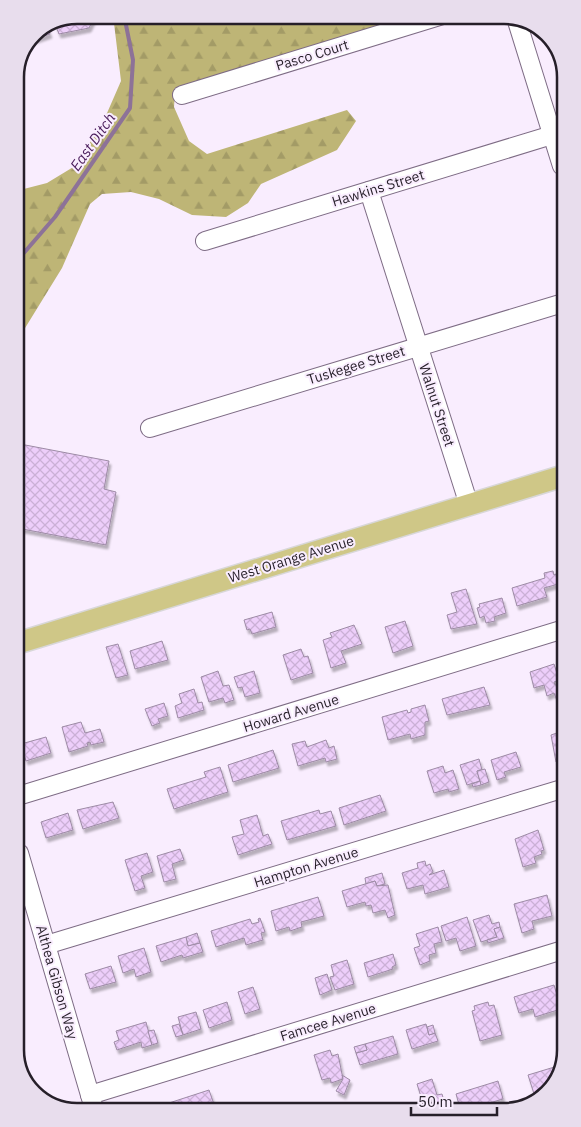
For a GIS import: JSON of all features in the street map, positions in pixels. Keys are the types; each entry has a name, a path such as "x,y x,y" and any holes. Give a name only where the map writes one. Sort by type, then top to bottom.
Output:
{"main road":[{"name":"West Orange Avenue","path":"24,641 557,478"}],"street":[{"name":"Pasco Court","path":"182,95 414,24"},
{"path":"519,26 557,150"},
{"name":"Hawkins Street","path":"204,242 552,135"},
{"name":"Walnut Street","path":"369,191 469,504"},
{"name":"Tuskegee Street","path":"150,428 557,305"},
{"name":"Howard Avenue","path":"24,794 557,631"},
{"name":"Hampton Avenue","path":"46,946 557,790"},
{"name":"Althea Gibson Way","path":"24,870 93,1103"},
{"name":"Famcee Avenue","path":"93,1103 557,952"}],"green space":[{"path":"114,24 397,24 175,93 174,107 189,141 207,154 347,110 356,121 337,150 261,184 248,203 226,217 192,215 159,199 131,192 102,194 90,204 62,268 24,330 24,189 47,183 75,166 104,120 121,81"}],"building":[{"path":"70,24 91,24 89,28 59,34 57,28 60,27"},
{"path":"24,445 109,461 104,489 116,492 106,545 24,529"},
{"path":"553,571 554,575 557,574 557,584 544,588 547,597 517,606 512,588 545,578 544,573"},
{"path":"466,589 477,624 451,629 447,615 457,612 451,593"},
{"path":"502,598 506,613 494,617 495,621 486,623 484,616 480,618 477,608 480,607 479,604"},
{"path":"272,612 276,627 252,634 250,629 247,630 244,620"},
{"path":"405,621 413,646 393,653 385,627"},
{"path":"354,625 362,644 341,651 346,663 331,668 323,640 332,637 330,633"},
{"path":"162,641 168,660 135,669 130,651"},
{"path":"118,644 128,675 116,678 106,647"},
{"path":"301,649 304,657 308,656 313,673 291,680 283,655"},
{"path":"554,664 557,674 557,681 554,682 555,685 557,684 557,701 554,693 547,696 544,685 534,688 530,672"},
{"path":"218,671 223,686 229,685 234,700 225,703 223,698 209,702 201,677"},
{"path":"254,671 260,693 245,697 242,687 238,688 234,677"},
{"path":"484,687 490,705 447,715 442,699"},
{"path":"194,689 198,703 202,702 204,710 178,718 175,706 182,703 179,694"},
{"path":"164,703 168,716 158,719 160,723 152,726 145,709"},
{"path":"425,705 429,721 425,722 425,735 411,739 410,734 388,740 382,717 407,710 408,713 411,712 411,709"},
{"path":"81,722 85,733 100,729 104,742 91,745 90,742 87,743 88,746 69,752 62,727"},
{"path":"557,733 556,762 551,735"},
{"path":"46,737 51,753 26,761 24,743"},
{"path":"326,740 329,748 334,746 337,759 326,762 325,758 298,766 292,744 305,741 307,747"},
{"path":"273,750 279,768 233,782 228,765"},
{"path":"516,752 521,767 504,772 506,777 497,780 491,760"},
{"path":"479,759 482,770 477,771 480,781 467,785 460,765"},
{"path":"443,766 445,773 453,770 459,789 449,792 448,789 434,793 427,771"},
{"path":"220,767 228,792 174,809 167,789 206,777 204,772"},
{"path":"485,769 489,782 481,785 477,771"},
{"path":"480,781 481,785 473,787 472,784"},
{"path":"380,795 386,811 344,825 339,808"},
{"path":"113,802 119,818 83,829 77,810"},
{"path":"319,810 320,814 331,811 336,826 287,840 281,821"},
{"path":"68,813 73,830 46,838 41,822"},
{"path":"257,815 263,836 268,834 272,844 238,855 232,837 244,834 240,820"},
{"path":"538,830 544,850 541,851 542,854 534,857 536,863 523,867 515,839"},
{"path":"180,849 184,860 172,864 176,879 164,882 157,856"},
{"path":"147,853 153,872 141,876 145,888 135,891 125,860"},
{"path":"425,861 426,866 430,864 433,872 429,875 444,870 449,887 425,894 423,885 407,889 402,873 418,868 417,863"},
{"path":"382,873 385,884 377,886 375,881 366,884 365,878"},
{"path":"375,881 377,886 388,885 395,915 388,918 385,910 373,913 371,905 366,906 365,902 347,907 342,891"},
{"path":"547,895 552,916 532,921 534,929 522,933 514,904"},
{"path":"318,897 324,916 301,922 302,927 290,931 289,927 276,931 271,911"},
{"path":"489,915 492,924 499,922 500,927 494,929 497,937 481,942 473,920"},
{"path":"467,917 476,946 460,951 456,938 446,941 441,926"},
{"path":"260,918 265,932 261,933 263,940 246,945 244,938 216,947 211,931 250,919 252,924 259,922 258,919"},
{"path":"438,927 442,942 434,944 436,953 429,955 430,961 420,965 414,948 420,946 416,934"},
{"path":"500,927 504,938 488,943 487,940 497,937 494,929"},
{"path":"197,933 200,943 188,946 186,937"},
{"path":"186,937 188,946 200,943 203,952 183,958 182,955 161,962 156,946"},
{"path":"144,948 151,972 136,977 134,969 123,973 118,956"},
{"path":"393,954 396,965 392,967 393,969 368,977 364,963"},
{"path":"347,960 354,984 335,990 330,977 334,976 331,965"},
{"path":"111,966 116,982 90,989 85,974"},
{"path":"327,974 332,990 320,995 315,978"},
{"path":"554,985 557,995 557,1010 535,1017 533,1009 519,1013 514,997"},
{"path":"253,987 260,1009 245,1014 238,992"},
{"path":"227,1002 232,1020 209,1028 203,1010"},
{"path":"488,1002 489,1006 494,1005 502,1035 480,1041 472,1011 475,1010 474,1006"},
{"path":"196,1012 201,1029 183,1035 178,1017"},
{"path":"146,1022 152,1045 142,1048 141,1042 117,1050 114,1042 119,1040 116,1031"},
{"path":"179,1024 183,1035 176,1037 172,1026"},
{"path":"426,1024 429,1035 435,1033 438,1041 412,1049 406,1030"},
{"path":"433,1025 435,1033 429,1035 427,1027"},
{"path":"154,1030 158,1043 152,1045 148,1031"},
{"path":"393,1036 398,1054 360,1065 356,1053 367,1050 365,1044"},
{"path":"365,1044 367,1050 356,1053 354,1047"},
{"path":"330,1050 332,1056 338,1054 343,1079 331,1083 330,1078 322,1080 314,1055"},
{"path":"554,1067 548,1080 534,1094 528,1075"},
{"path":"342,1075 350,1080 344,1095 336,1091 343,1079"},
{"path":"432,1079 437,1095 442,1094 445,1103 434,1103 432,1096 422,1100 417,1084"},
{"path":"498,1081 503,1099 489,1103 459,1103 456,1094"},
{"path":"209,1090 214,1103 169,1103"}],"waterway":[{"name":"East Ditch","path":"24,253 55,217 130,108 133,60 126,24"}]}
